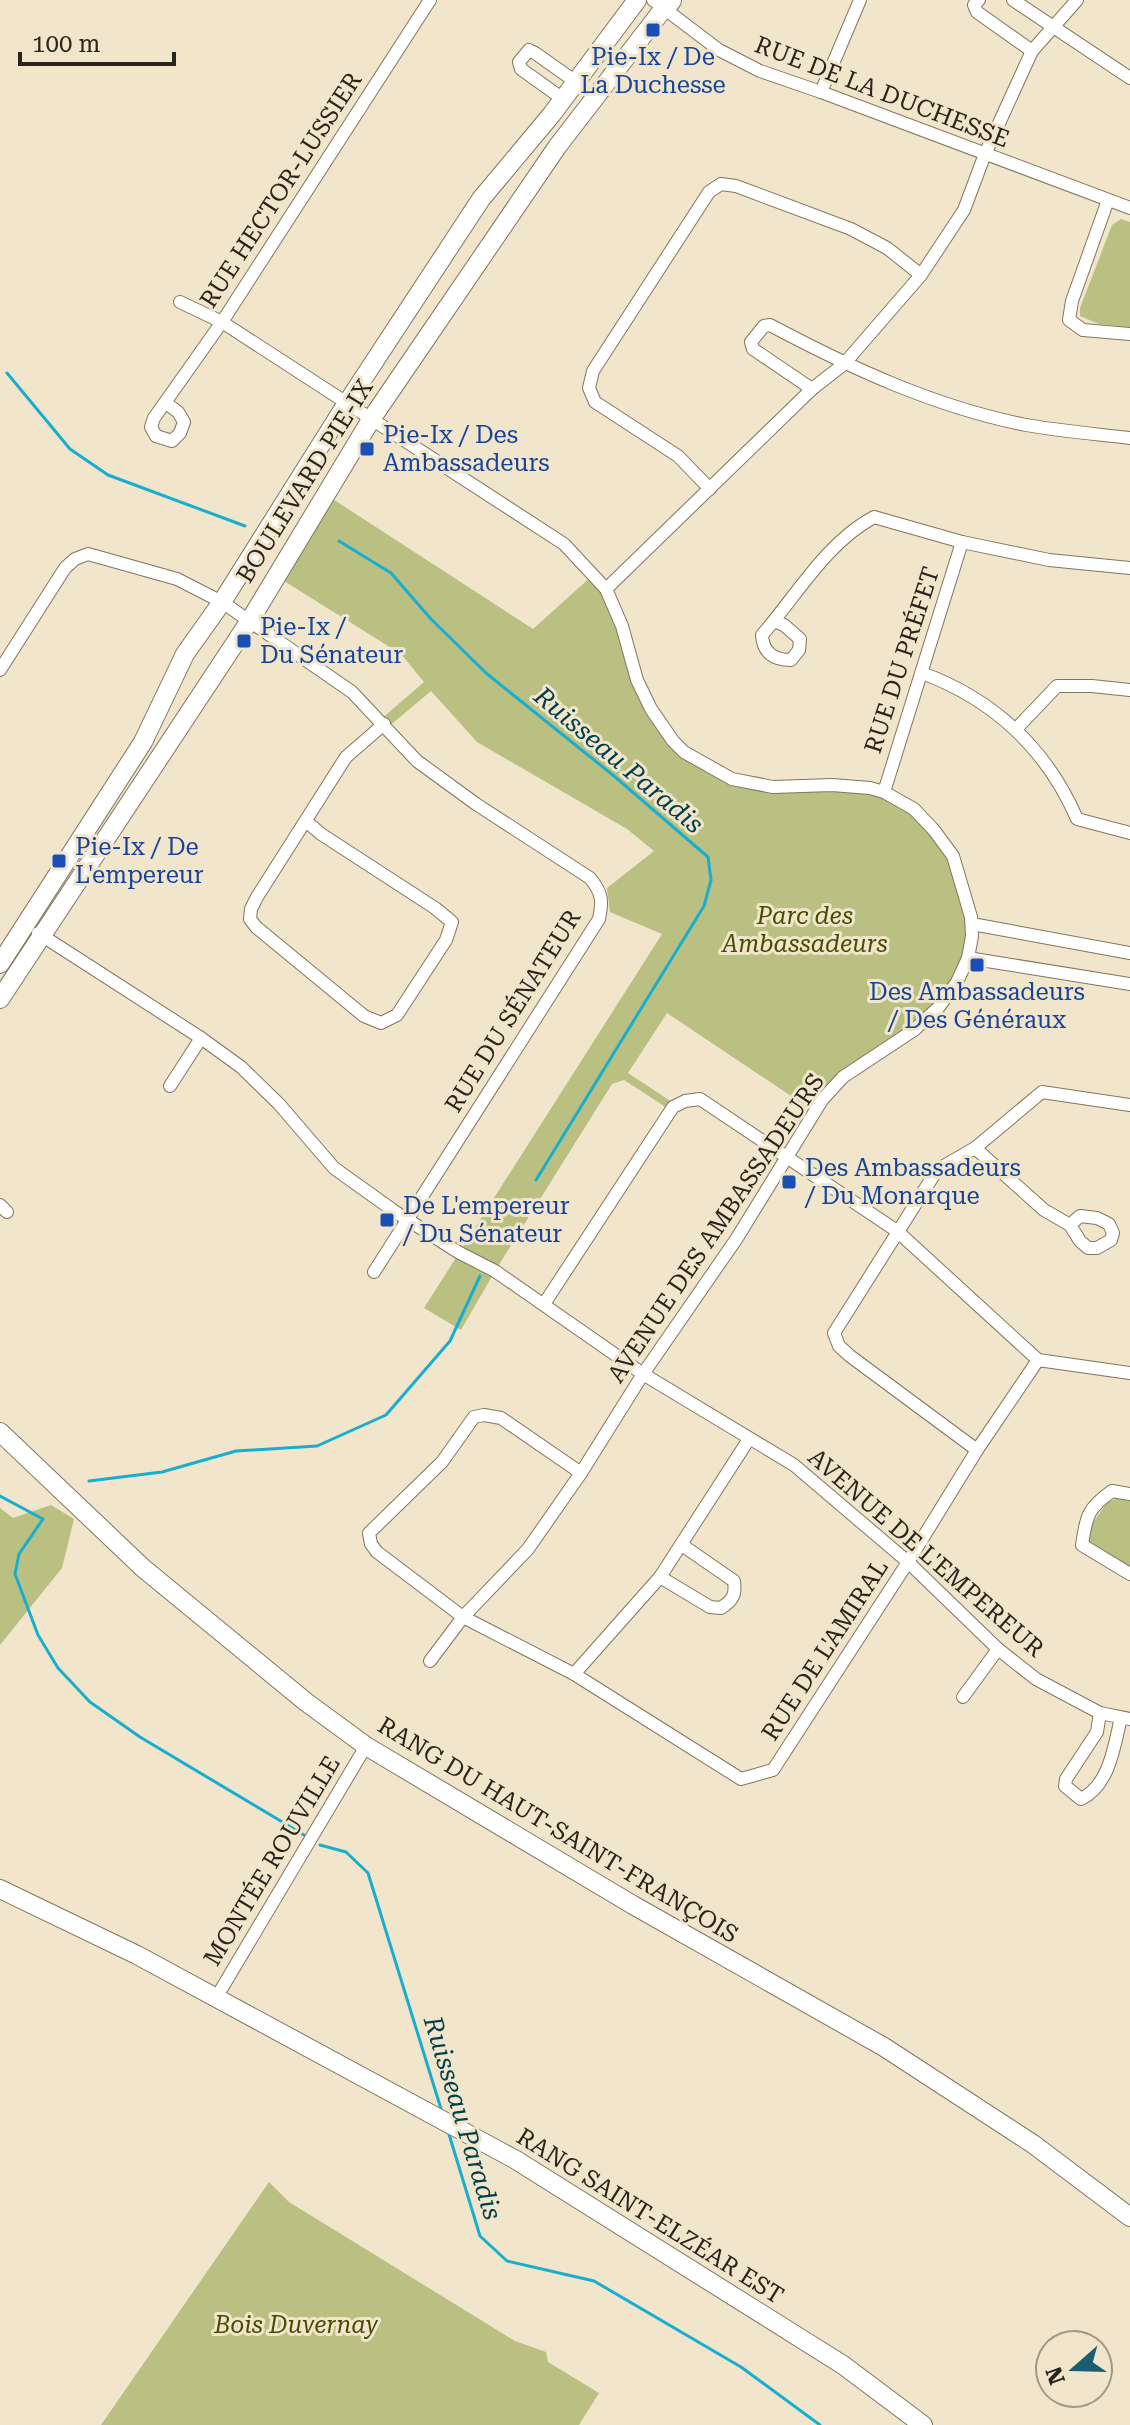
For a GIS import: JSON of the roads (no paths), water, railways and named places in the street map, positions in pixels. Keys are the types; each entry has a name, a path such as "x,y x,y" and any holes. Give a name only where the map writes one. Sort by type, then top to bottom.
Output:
{"street":[{"name":"RUE HECTOR-LUSSIER","path":"166,403 222,322 430,0"},
{"name":"BOULEVARD PIE-IX","path":"0,999 33,930 143,742 185,654 222,602 347,403 481,199 563,99 637,0"},
{"path":"821,92 860,0"},
{"path":"979,0 974,5 977,12 1032,51"},
{"path":"1013,0 1130,78"},
{"path":"606,589 812,389 844,364 921,275 964,210 985,154 1032,51 1077,0"},
{"name":"BOULEVARD PIE-IX","path":"0,964 33,930 249,622 372,418 557,147 662,3"},
{"name":"RUE DE LA DUCHESSE","path":"662,3 710,44 739,62 1130,208"},
{"path":"563,99 521,69 519,62 524,54 529,50 535,53 576,82"},
{"path":"710,489 678,456 595,402 589,388 593,371 709,192 721,184 736,186 851,229 887,248 921,275"},
{"path":"1108,200 1072,301 1069,320 1083,330 1130,334"},
{"name":"AVENUE DES AMBASSADEURS","path":"180,302 222,322 564,544 606,589 622,626 637,680 651,709 684,752 732,779 773,787 832,785 884,792 914,809 953,856 972,924 968,958 957,982 938,1008 914,1030 843,1077 822,1100 787,1160 528,1549 463,1617 430,1661"},
{"path":"812,389 753,349 751,342 764,326 770,325 844,364 945,404 1027,425 1130,438"},
{"path":"774,621 828,553 859,525 874,517 962,542 1049,560 1130,568"},
{"name":"RUE DU PRÉFET","path":"884,792 962,542"},
{"name":"RUE DU SÉNATEUR","path":"0,670 65,568 75,559 88,554 177,579 222,602 352,692 417,761 476,804 590,878 603,898 599,919 374,1272"},
{"path":"922,673 950,683 1017,728 1037,750 1077,819 1130,833"},
{"path":"1017,728 1057,686 1130,690"},
{"path":"307,822 452,922 446,940 397,1015 381,1023 364,1016 250,919 257,897 346,757 384,724"},
{"path":"972,924 1130,953"},
{"name":"AVENUE DE L'EMPEREUR","path":"33,930 241,1067 279,1104 334,1168 406,1218 544,1304 643,1374 794,1465 908,1562 998,1649 1036,1679 1100,1713 1125,1718 1110,1765 1089,1795 1081,1799 1065,1786 1066,1779 1097,1732 1100,1713"},
{"path":"968,958 1130,984"},
{"path":"170,1086 201,1038"},
{"path":"977,1450 850,1356 839,1346 834,1333 937,1170 975,1148 1042,1092 1130,1105"},
{"path":"544,1304 673,1107 700,1099 897,1231 1038,1360 1130,1373"},
{"path":"975,1148 1044,1210 1070,1225"},
{"name":"RUE DE L'AMIRAL","path":"581,1473 501,1418 474,1417 442,1462 369,1533 371,1544 377,1552 463,1617 574,1674 741,1779 773,1770 1038,1360"},
{"name":"RANG DU HAUT-SAINT-FRANÇOIS","path":"0,1432 143,1568 306,1702 366,1746 633,1905 884,2047 1033,2144 1130,2217"},
{"path":"574,1674 660,1577 749,1439"},
{"path":"1130,1494 1112,1491 1094,1503 1085,1520 1082,1545 1130,1574"},
{"path":"660,1577 710,1607 721,1608 731,1601 736,1593 734,1581 682,1545"},
{"path":"963,1697 998,1649"},
{"name":"MONTÉE ROUVILLE","path":"216,1998 366,1746"},
{"name":"RANG SAINT-ELZÉAR EST","path":"0,1889 137,1955 516,2160 843,2365 923,2425"}],"waterway":[{"name":"Ruisseau Paradis","path":"7,373 70,449 108,475 245,526"},
{"name":"Ruisseau Paradis","path":"339,541 391,573 431,619 486,673 708,857 711,880 704,906 536,1180"},
{"name":"Ruisseau Paradis","path":"89,1481 162,1472 236,1451 317,1446 386,1415 450,1341 480,1276"},
{"name":"Ruisseau Paradis","path":"0,1496 43,1519 19,1554 15,1574 38,1635 58,1668 90,1702 140,1737 304,1835"},
{"name":"Ruisseau Paradis","path":"320,1845 346,1852 368,1873 442,2112"},
{"name":"Ruisseau Paradis","path":"448,2131 480,2236 507,2261 594,2281 741,2367 820,2425"}],"place":[{"name":"Pie-Ix / De La Duchesse","path":"653,30"},
{"name":"Pie-Ix / Des Ambassadeurs","path":"367,449"},
{"name":"Pie-Ix / Du Sénateur","path":"244,641"},
{"name":"Pie-Ix / De L'empereur","path":"59,861"},
{"name":"Des Ambassadeurs / Des Généraux","path":"977,965"},
{"name":"Des Ambassadeurs / Du Monarque","path":"789,1182"},
{"name":"De L'empereur / Du Sénateur","path":"387,1220"}],"park label":[{"name":"Parc des Ambassadeurs","path":"805,930"},
{"name":"Bois Duvernay","path":"296,2325"}]}
